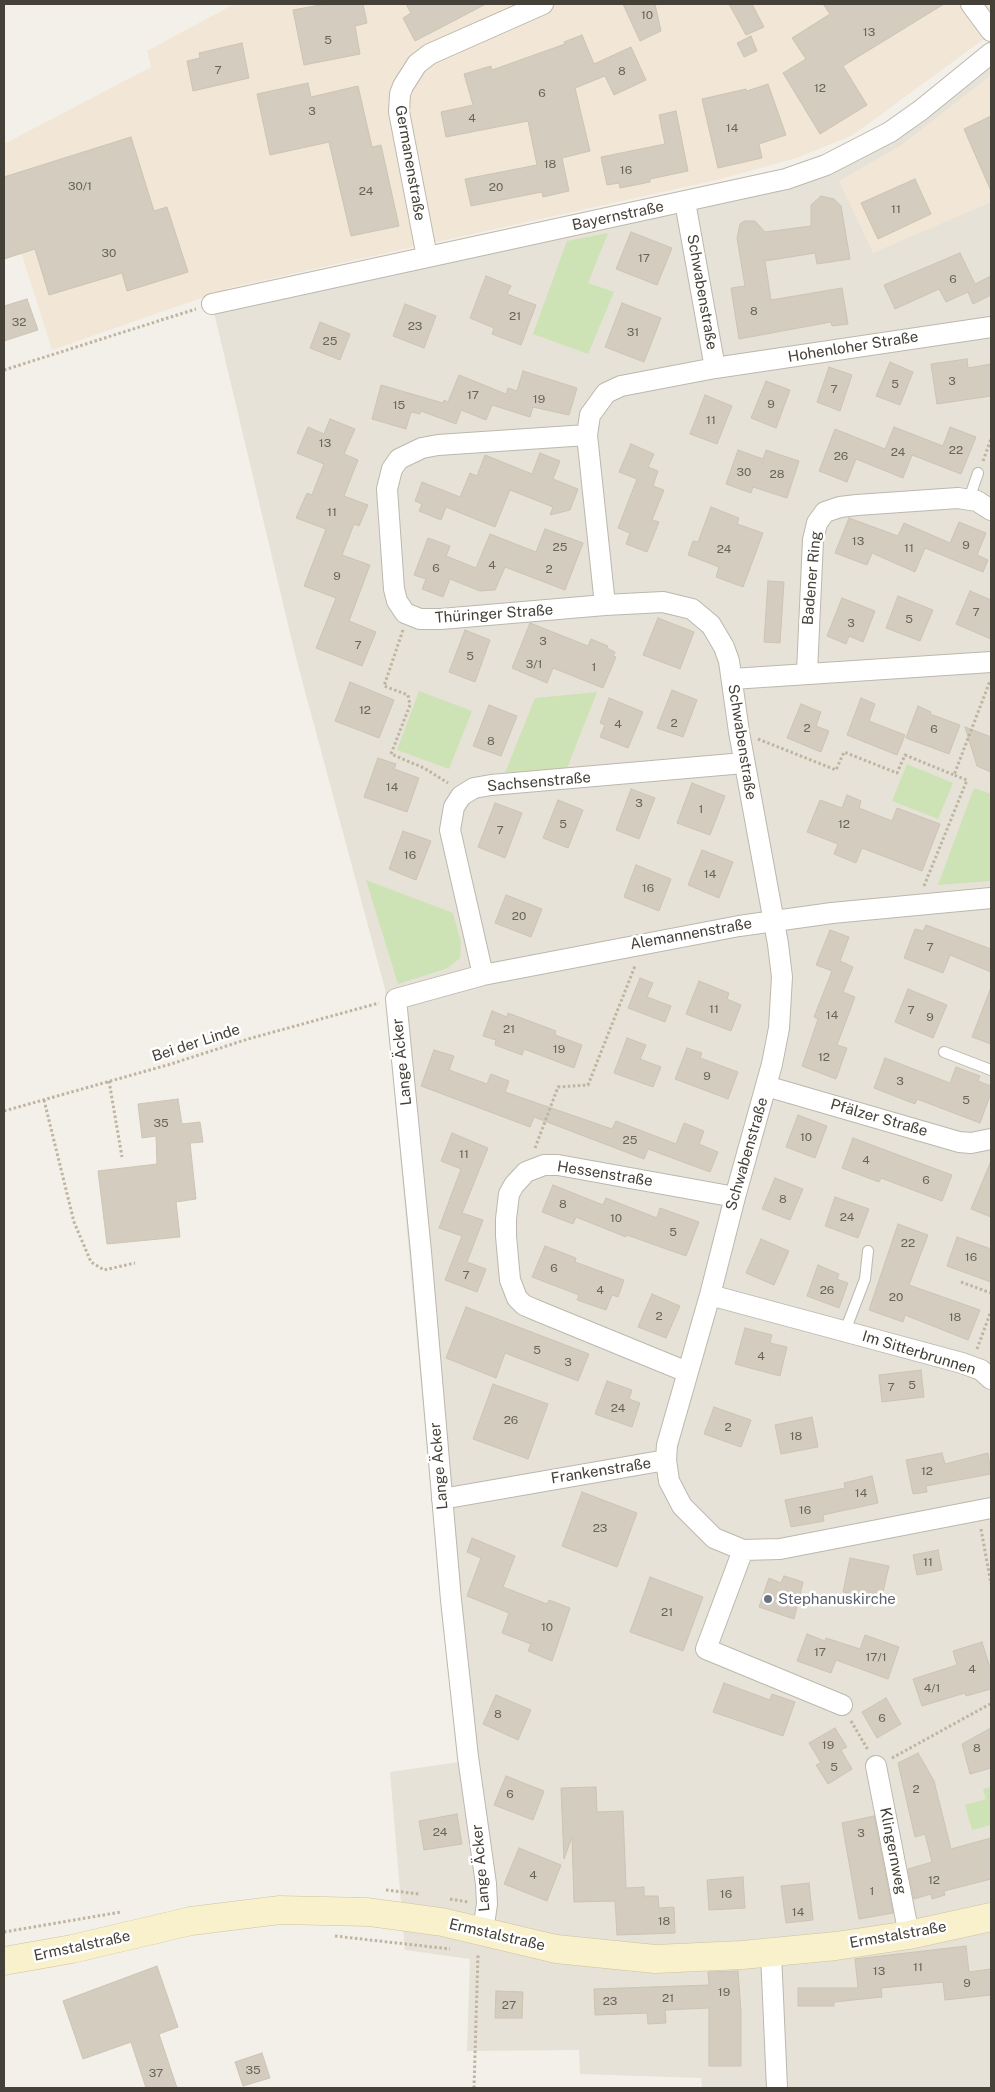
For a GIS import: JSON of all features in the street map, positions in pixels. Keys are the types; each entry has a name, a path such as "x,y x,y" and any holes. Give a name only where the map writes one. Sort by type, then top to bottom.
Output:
{"street":[{"name":"Germanenstraße","path":"427,257 399,112 398,103 403,86 417,64 430,54 543,4"},
{"path":"971,4 991,31"},
{"name":"Bayernstraße","path":"212,304 786,179 826,165 860,149 906,122 991,53"},
{"name":"Schwabenstraße","path":"666,1460 667,1445 710,1295 734,1197 766,1086 777,1043 781,1011 781,959 744,763 729,661 719,635 703,616 692,609 663,602 605,605 587,435 587,425 595,407 606,393 613,389 715,368 699,270 685,202"},
{"name":"Hohenloher Straße","path":"715,368 991,327"},
{"path":"406,612 397,601 394,589 387,505 388,478 399,459 422,448 438,445 587,435"},
{"path":"969,499 977,501 991,510"},
{"name":"Badener Ring","path":"807,672 813,540 819,518 831,509 840,507 969,499"},
{"name":"Thüringer Straße","path":"406,612 420,619 441,619 605,605"},
{"path":"732,679 807,672 991,662"},
{"name":"Sachsenstraße","path":"461,796 474,788 491,785 744,763"},
{"path":"461,796 454,807 450,830 483,976"},
{"name":"Alemannenstraße","path":"396,999 483,976 644,942 774,920 991,898"},
{"name":"Lange Äcker","path":"396,999 462,1703 486,1884 487,1904 481,1931"},
{"name":"Pfälzer Straße","path":"766,1086 959,1142 971,1143 991,1139"},
{"name":"Hessenstraße","path":"526,1172 544,1165 566,1166 734,1197"},
{"path":"526,1172 514,1185 509,1194 506,1219 510,1280 516,1298 524,1305 538,1312 688,1372"},
{"name":"Im Sitterbrunnen","path":"710,1295 971,1366 991,1379"},
{"name":"Frankenstraße","path":"442,1499 666,1460 669,1481 682,1506 714,1538 743,1550 780,1549 984,1509"},
{"path":"743,1550 706,1649 842,1705"},
{"name":"Klingernweg","path":"876,1766 909,1935"},
{"name":"Ermstalstraße","path":"4,1961 72,1949 191,1922 266,1911 301,1909 368,1912 481,1931 556,1949 632,1958 686,1959 770,1953 909,1935 991,1917"},
{"path":"770,1953 777,2088"}],"lane":[{"path":"969,499 978,473"},
{"path":"944,1052 991,1070"},
{"name":"Im Sitterbrunnen","path":"845,1331 865,1279 868,1251"}],"path":[{"path":"4,370 212,304"},
{"path":"978,473 991,439"},
{"path":"406,612 403,634 384,686 408,695 410,705 391,754 441,777 461,796"},
{"path":"954,775 991,678"},
{"path":"739,732 836,770 844,752 897,773 904,755 967,780 917,905"},
{"path":"526,1172 558,1087 588,1085 644,942"},
{"name":"Bei der Linde","path":"4,1111 171,1064 248,1038 396,999"},
{"path":"110,1081 122,1157"},
{"path":"44,1100 74,1222 90,1262 104,1270 135,1263"},
{"path":"960,1282 991,1292"},
{"path":"971,1366 991,1311"},
{"path":"984,1509 991,1584"},
{"path":"842,1705 876,1766 990,1704"},
{"path":"474,2088 481,1931"},
{"path":"326,1935 458,1950"}],"shaded area":[{"path":"234,4 991,4 991,34 853,135 797,158 717,180 233,287 52,350 4,198 4,144 151,67 147,51"},
{"path":"991,53 991,2088 702,2088 701,2078 580,2074 579,2050 467,2051 470,1959 405,1950 390,1772 459,1762 438,1570 385,989 295,654 212,304 826,165"},
{"path":"991,75 991,202 873,253 839,181 900,146"}],"green space":[{"path":"608,233 588,283 614,292 588,354 533,334 567,241"},
{"path":"419,691 472,711 449,769 397,750"},
{"path":"597,692 567,768 505,773 535,698"},
{"path":"907,764 953,783 938,819 892,801"},
{"path":"974,788 991,794 991,881 938,885"},
{"path":"366,880 453,913 461,942 460,958 448,968 398,984"},
{"path":"991,1787 991,1825 972,1830 965,1805 986,1799 983,1789"}],"building":[{"path":"326,4 363,4 367,23 355,26 360,54 304,65 293,10"},
{"path":"406,4 486,4 415,41 403,18 411,13"},
{"path":"623,4 655,4 661,31 640,41"},
{"path":"729,4 752,4 764,27 746,35"},
{"path":"823,4 944,4 843,66 867,105 820,134 783,73 806,59 792,38 830,14"},
{"path":"582,35 594,64 631,47 646,80 614,95 605,76 575,88 590,151 562,158 569,191 543,197 542,192 471,206 465,179 537,165 528,121 446,137 441,112 473,105 464,74 491,66 492,70 565,44 564,42"},
{"path":"751,36 757,51 744,57 737,43"},
{"path":"242,43 249,78 193,91 187,61 200,58 199,53"},
{"path":"308,83 311,97 358,86 372,147 381,145 399,226 351,236 329,142 270,155 257,94"},
{"path":"768,84 786,135 759,144 762,158 718,168 702,99 746,89 747,91"},
{"path":"676,111 688,171 620,188 619,183 607,185 601,157 665,144 659,115"},
{"path":"991,116 991,191 964,129"},
{"path":"131,137 154,211 167,207 188,272 127,291 122,273 49,295 35,249 4,259 4,177"},
{"path":"915,179 931,214 878,239 861,203"},
{"path":"821,196 834,199 841,206 850,259 817,264 815,253 765,261 771,300 842,288 848,324 832,326 831,322 739,339 731,288 745,286 737,238 740,224 744,221 755,221 765,232 811,226 811,205"},
{"path":"631,232 672,248 657,285 616,269"},
{"path":"960,253 975,284 991,276 991,295 973,304 968,292 946,302 939,289 895,309 884,285"},
{"path":"486,276 511,286 507,294 536,305 521,345 492,334 494,328 470,318"},
{"path":"27,299 38,330 4,341 4,306"},
{"path":"622,303 661,318 644,362 605,347"},
{"path":"405,304 436,316 424,348 393,336"},
{"path":"320,322 350,334 340,360 310,348"},
{"path":"967,359 968,368 991,364 991,396 937,404 931,364"},
{"path":"890,362 913,372 900,405 876,396"},
{"path":"829,367 852,375 840,411 817,402"},
{"path":"523,371 577,388 569,415 533,407 530,417 492,405 486,420 461,410 456,424 421,411 420,414 411,412 406,429 372,419 381,385 443,403 444,400 448,402 459,375 506,394 508,388 517,391"},
{"path":"766,381 790,390 776,428 751,418"},
{"path":"705,395 732,406 717,444 690,434"},
{"path":"330,419 355,429 344,454 358,460 344,496 368,505 359,526 354,524 342,555 370,565 349,621 376,632 362,666 316,648 336,598 304,586 326,529 296,518 307,493 312,495 324,464 297,453 308,427 324,434"},
{"path":"894,427 943,446 950,427 976,437 961,474 912,455 903,478 856,459 847,482 819,471 835,429 885,449"},
{"path":"631,444 654,454 648,467 658,471 653,486 664,490 652,520 659,522 647,552 626,544 630,533 618,528 637,479 619,472"},
{"path":"738,450 763,459 766,450 799,461 787,498 753,487 751,493 726,484"},
{"path":"540,453 560,461 553,479 578,489 570,510 550,515 553,507 510,490 495,527 446,507 441,520 419,511 422,504 415,501 422,482 460,497 470,473 477,476 485,455 532,474"},
{"path":"711,507 739,518 737,524 763,533 743,587 716,577 719,567 688,555 693,541 698,542"},
{"path":"849,518 898,536 904,523 950,543 959,522 986,533 977,555 988,560 983,572 925,548 915,572 872,553 867,565 835,553"},
{"path":"545,529 583,543 565,590 505,567 495,590 480,591 450,579 443,597 422,589 426,579 414,575 428,538 450,546 446,556 476,568 490,534 536,552"},
{"path":"768,581 784,582 780,643 764,642"},
{"path":"970,591 991,600 991,639 956,624"},
{"path":"898,596 933,610 920,641 886,628"},
{"path":"842,598 875,611 863,642 849,636 846,644 827,636"},
{"path":"658,618 694,632 680,669 643,655"},
{"path":"530,623 588,646 591,639 608,646 607,648 615,652 613,656 616,657 603,688 553,668 547,683 512,668"},
{"path":"465,630 490,640 475,682 449,672"},
{"path":"350,682 394,700 379,738 335,721"},
{"path":"672,690 697,700 683,737 657,728"},
{"path":"609,698 643,712 628,748 600,737 605,725 600,723"},
{"path":"861,698 875,704 869,721 905,735 897,755 847,735"},
{"path":"801,704 821,712 816,726 829,731 821,752 787,738"},
{"path":"489,705 517,716 501,756 473,746"},
{"path":"918,706 931,712 930,714 960,725 949,754 906,738"},
{"path":"965,727 991,737 991,772 977,766"},
{"path":"378,758 396,764 394,769 419,778 407,812 364,797"},
{"path":"692,783 725,796 710,835 677,823"},
{"path":"631,789 655,798 639,839 616,830"},
{"path":"847,795 861,801 859,808 892,821 897,808 940,824 922,871 862,848 856,863 834,854 838,844 807,832 820,800 842,808"},
{"path":"558,800 583,810 568,848 543,838"},
{"path":"495,803 522,813 505,858 478,847"},
{"path":"403,831 431,841 416,880 389,869"},
{"path":"702,850 733,862 719,898 688,885"},
{"path":"636,865 671,879 659,911 624,897"},
{"path":"506,895 542,909 531,937 495,923"},
{"path":"926,925 991,949 991,972 950,955 943,973 904,958 915,929 923,931"},
{"path":"830,930 849,937 840,961 853,967 843,992 855,997 837,1045 847,1048 836,1079 802,1066 818,1019 814,1017 832,971 816,965"},
{"path":"640,978 653,983 647,997 671,1006 665,1022 628,1008"},
{"path":"699,981 729,993 727,999 741,1005 731,1031 686,1014"},
{"path":"908,989 947,1005 933,1038 895,1022"},
{"path":"991,990 991,1044 972,1037"},
{"path":"492,1011 507,1017 508,1013 556,1031 555,1035 582,1045 574,1068 524,1049 522,1055 495,1045 496,1040 483,1036"},
{"path":"627,1038 646,1045 640,1059 661,1067 653,1087 614,1073"},
{"path":"687,1048 702,1053 700,1058 738,1072 728,1099 675,1079"},
{"path":"434,1050 454,1056 449,1070 487,1084 491,1074 509,1081 505,1092 612,1129 616,1121 676,1144 684,1123 704,1131 699,1144 718,1152 710,1172 648,1149 644,1159 534,1117 530,1127 421,1086"},
{"path":"885,1058 950,1083 956,1067 980,1076 978,1081 991,1086 991,1093 980,1123 917,1099 915,1104 874,1088"},
{"path":"178,1099 182,1124 200,1122 203,1142 190,1143 196,1199 176,1202 180,1237 107,1244 98,1171 157,1164 156,1136 142,1138 138,1104"},
{"path":"798,1115 827,1126 815,1158 786,1147"},
{"path":"452,1133 488,1148 462,1213 483,1220 467,1262 486,1269 477,1292 445,1280 462,1236 439,1228 461,1169 441,1161"},
{"path":"853,1138 952,1175 942,1201 881,1178 879,1182 842,1168"},
{"path":"991,1161 991,1217 971,1209"},
{"path":"775,1178 803,1189 790,1220 762,1209"},
{"path":"553,1185 603,1205 606,1198 657,1218 660,1208 699,1222 686,1256 627,1235 626,1237 576,1217 573,1224 542,1212"},
{"path":"835,1197 869,1209 858,1238 825,1226"},
{"path":"898,1224 928,1235 909,1285 980,1310 968,1340 905,1315 903,1322 869,1310"},
{"path":"957,1237 991,1249 991,1282 947,1266"},
{"path":"761,1239 789,1251 774,1285 746,1273"},
{"path":"545,1246 576,1258 575,1262 624,1280 618,1297 612,1295 606,1310 577,1300 579,1295 532,1277"},
{"path":"818,1265 839,1274 837,1279 848,1283 839,1308 807,1296"},
{"path":"652,1294 680,1306 666,1338 638,1327"},
{"path":"466,1307 589,1354 578,1381 505,1353 496,1378 446,1358"},
{"path":"745,1328 772,1335 770,1343 787,1347 780,1376 735,1364"},
{"path":"921,1370 924,1397 882,1402 879,1375"},
{"path":"607,1381 632,1390 629,1399 640,1403 632,1427 595,1414"},
{"path":"493,1384 548,1404 528,1459 473,1439"},
{"path":"714,1407 751,1420 741,1447 704,1434"},
{"path":"812,1417 818,1447 781,1454 775,1425"},
{"path":"942,1453 945,1464 988,1453 991,1474 926,1486 927,1492 913,1494 906,1460"},
{"path":"872,1476 878,1503 823,1515 824,1521 791,1527 785,1500 845,1488 844,1483"},
{"path":"582,1492 637,1513 617,1567 562,1546"},
{"path":"472,1538 515,1556 503,1587 547,1604 549,1600 570,1608 552,1661 528,1651 531,1644 502,1633 509,1613 467,1596 481,1558 467,1552"},
{"path":"938,1550 942,1570 917,1575 913,1555"},
{"path":"850,1558 889,1566 881,1600 843,1592"},
{"path":"784,1576 803,1582 794,1619 759,1607 769,1578 781,1583"},
{"path":"650,1577 703,1597 683,1651 630,1632"},
{"path":"807,1634 825,1641 826,1638 860,1649 865,1635 899,1647 888,1679 836,1660 831,1673 797,1661"},
{"path":"982,1642 991,1671 991,1689 966,1696 965,1693 922,1706 913,1679 957,1665 953,1651"},
{"path":"724,1683 770,1700 772,1694 795,1702 783,1736 713,1712"},
{"path":"496,1695 531,1710 518,1740 483,1724"},
{"path":"886,1698 901,1724 877,1738 862,1712"},
{"path":"835,1728 847,1747 841,1750 852,1769 828,1784 816,1765 821,1763 809,1743"},
{"path":"991,1728 991,1768 970,1774 962,1744"},
{"path":"918,1753 934,1781 951,1849 991,1838 991,1879 944,1891 945,1895 932,1899 931,1894 914,1899 908,1869 932,1862 925,1834 915,1837 898,1763"},
{"path":"506,1776 544,1791 533,1820 494,1805"},
{"path":"596,1787 597,1812 623,1811 626,1888 644,1887 644,1896 658,1896 659,1908 674,1907 675,1933 617,1935 615,1901 574,1902 572,1837 564,1859 561,1788"},
{"path":"457,1814 462,1844 424,1850 419,1821"},
{"path":"874,1816 893,1913 859,1919 842,1823"},
{"path":"519,1848 561,1865 547,1901 504,1884"},
{"path":"743,1877 745,1908 709,1910 707,1880"},
{"path":"809,1883 813,1920 786,1923 781,1886"},
{"path":"966,1946 969,1972 991,1969 991,1995 945,2000 943,1982 881,1988 882,1997 834,2002 834,2006 798,2006 798,1988 858,1988 855,1959"},
{"path":"157,1966 178,2027 159,2034 177,2088 146,2088 131,2042 83,2059 63,2001"},
{"path":"738,1971 741,2012 741,2066 709,2066 709,2008 665,2010 666,2023 648,2024 647,2013 595,2015 594,1989 709,1985 708,1972"},
{"path":"496,1991 523,1992 522,2018 495,2018"},
{"path":"262,2053 270,2078 243,2086 235,2062"}],"place":[{"name":"Stephanuskirche","path":"768,1599"}]}
